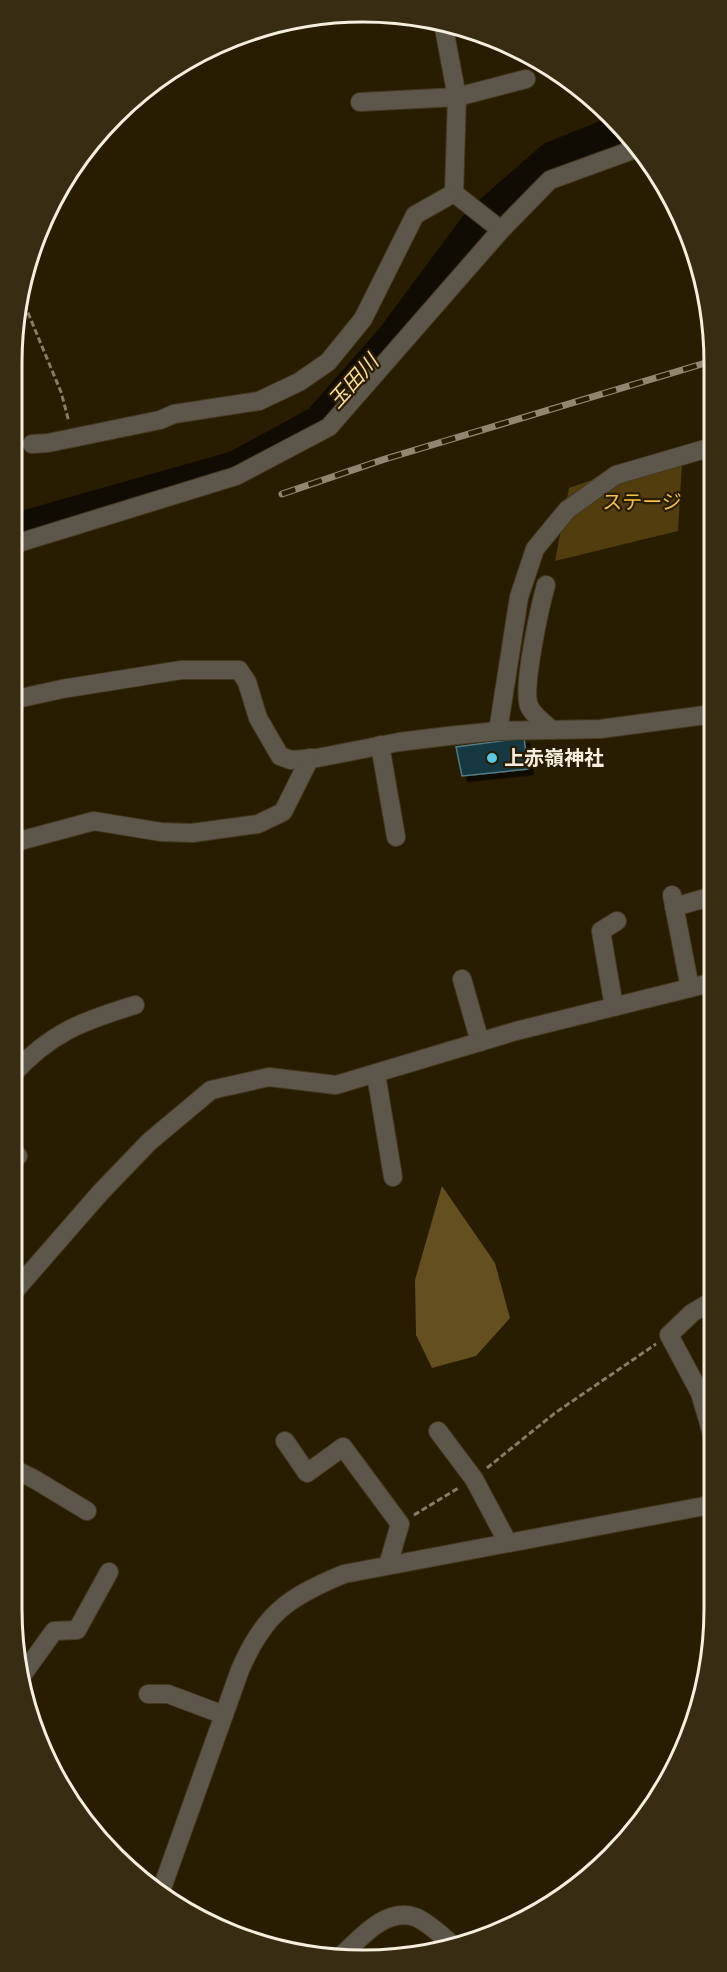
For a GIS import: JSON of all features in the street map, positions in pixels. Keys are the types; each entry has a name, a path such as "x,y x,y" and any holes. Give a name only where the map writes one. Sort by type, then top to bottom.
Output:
{"street":[{"path":"445,32 457,97 456,195"},
{"path":"360,102 457,97 526,79"},
{"path":"23,543 236,476 329,427 498,227 550,180 630,151"},
{"path":"456,195 498,227"},
{"path":"32,444 160,420 174,414 259,401 299,382 327,362 363,320 415,215 456,195"},
{"path":"498,732 519,597 535,549 567,510 616,475 704,449"},
{"path":"546,585 537,614 527,694 530,707 552,730"},
{"path":"23,698 181,670 239,670 247,681 258,718 280,756 291,760 380,745 498,732 600,729 704,715"},
{"path":"380,745 396,837"},
{"path":"23,840 94,821 161,832 192,833 258,824 283,812 310,758"},
{"path":"690,988 673,901 704,898"},
{"path":"614,1006 601,932 617,921"},
{"path":"462,979 480,1042"},
{"path":"23,1281 100,1193 149,1142 211,1090 269,1077 336,1085 516,1031 704,984"},
{"path":"23,1063 29,1056 69,1028 90,1018 135,1005"},
{"path":"376,1074 393,1177"},
{"path":"704,1306 692,1313 669,1335 700,1393 704,1407"},
{"path":"438,1431 474,1479 508,1543"},
{"path":"285,1441 307,1473 343,1448 400,1524 388,1565"},
{"path":"23,1474 87,1511"},
{"path":"163,1884 252,1644 270,1617 295,1598 316,1585 344,1574 704,1506"},
{"path":"28,1668 54,1631 77,1630 109,1572"},
{"path":"148,1694 168,1694 224,1715"},
{"path":"348,1949 384,1920 400,1915 416,1917 446,1939"}],"path":[{"path":"27,310 61,392 73,438"},
{"path":"400,1524 474,1479 555,1413 669,1335"}],"green space":[{"name":"ステージ","path":"683,448 678,531 555,561 569,488"}],"shaded area":[{"path":"442,1186 495,1263 510,1318 476,1356 432,1368 416,1335 415,1280"}],"building":[{"name":"上赤嶺神社","path":"524,738 528,769 462,776 456,747"}],"waterway":[{"name":"玉田川","path":"23,526 235,466 318,421 391,338 478,221 551,157 614,132"}],"railway":[{"path":"282,494 385,459 704,363"}],"place":[{"name":"上赤嶺神社","path":"492,758"}]}
